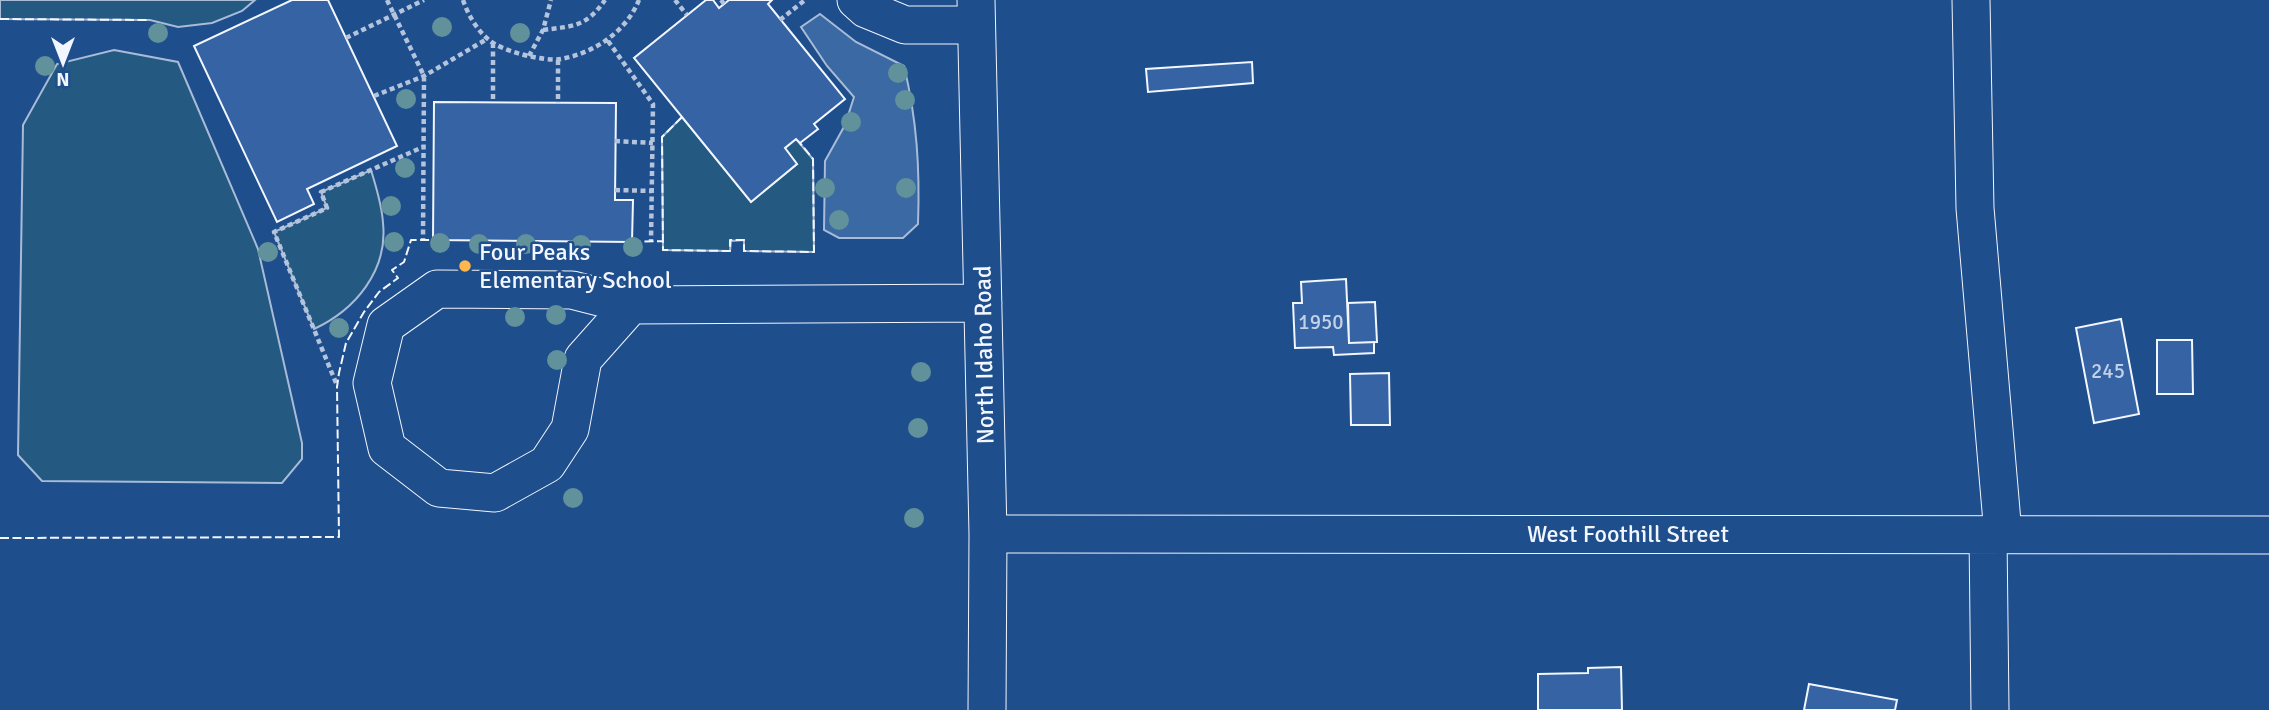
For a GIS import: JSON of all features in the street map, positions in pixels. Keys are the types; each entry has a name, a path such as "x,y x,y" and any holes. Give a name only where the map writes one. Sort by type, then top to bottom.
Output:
{"street":[{"path":"856,0 866,9 905,25 976,12"},
{"path":"1971,0 1975,208 1996,534 1990,710"},
{"name":"North Idaho Road","path":"976,12 988,534 987,710"},
{"path":"631,305 583,359 570,429 547,464 495,493 439,488 387,448 372,383 386,326 437,289 572,290 631,305 983,303"},
{"name":"West Foothill Street","path":"988,534 2269,535"}],"path":[{"path":"387,0 424,76 423,240"},
{"path":"346,38 424,0"},
{"path":"463,0 467,13 493,43 529,56 558,60 583,53 608,41 635,10 639,0"},
{"path":"529,56 543,30 551,0"},
{"path":"543,30 573,27 594,15 605,0"},
{"path":"675,0 687,16"},
{"path":"780,20 805,0"},
{"path":"374,96 424,76 487,39"},
{"path":"608,41 653,104 651,242"},
{"path":"493,43 493,102"},
{"path":"558,60 558,103"},
{"path":"615,141 653,143"},
{"path":"337,387 274,232 327,208 321,192 423,147"},
{"path":"615,190 652,191"}],"shaded area":[{"path":"0,0 255,0 242,11 212,23 178,27 150,20 0,19"},
{"path":"820,14 856,42 904,66 915,125 919,204 918,224 903,238 839,238 824,230 825,161 845,125 854,97 827,66 801,27"},
{"path":"114,50 178,62 258,249 302,443 302,459 282,483 42,481 18,455 23,125 57,64"},
{"path":"682,117 751,201 797,164 785,148 796,139 813,159 814,252 744,251 744,240 731,241 730,251 663,250 662,137"},
{"path":"371,170 382,216 383,241 380,257 366,287 355,300 329,321 314,329 274,232 327,208 321,192"}],"building":[{"path":"292,0 328,0 397,146 307,189 314,204 277,222 194,46"},
{"path":"706,0 713,0 719,8 729,0 772,0 768,4 845,99 814,124 818,129 800,143 796,139 785,148 797,164 751,202 634,58"},
{"path":"1252,62 1253,83 1148,92 1146,69"},
{"path":"434,102 616,103 615,200 633,200 632,242 433,240"},
{"path":"1346,279 1349,343 1374,342 1374,353 1334,355 1333,347 1295,348 1293,303 1302,303 1301,282"},
{"path":"1375,302 1377,342 1349,343 1348,303"},
{"path":"2121,319 2139,414 2094,423 2076,328"},
{"path":"2157,340 2192,340 2193,394 2157,394"},
{"path":"1389,373 1390,425 1351,425 1350,374"},
{"path":"1621,667 1622,710 1538,710 1538,674 1588,673 1588,668"},
{"path":"1809,684 1897,700 1895,710 1804,710"}],"fence":[{"path":"0,19 150,20"},
{"path":"682,117 662,137 663,250 730,251 730,240 744,240 744,251 814,252 813,159 800,143"},
{"path":"0,538 339,537 337,387 346,343 379,292 398,278 392,270 404,262 411,240 433,240"},
{"path":"632,242 663,241"}],"place":[{"name":"Four Peaks Elementary School","path":"465,266"}]}
